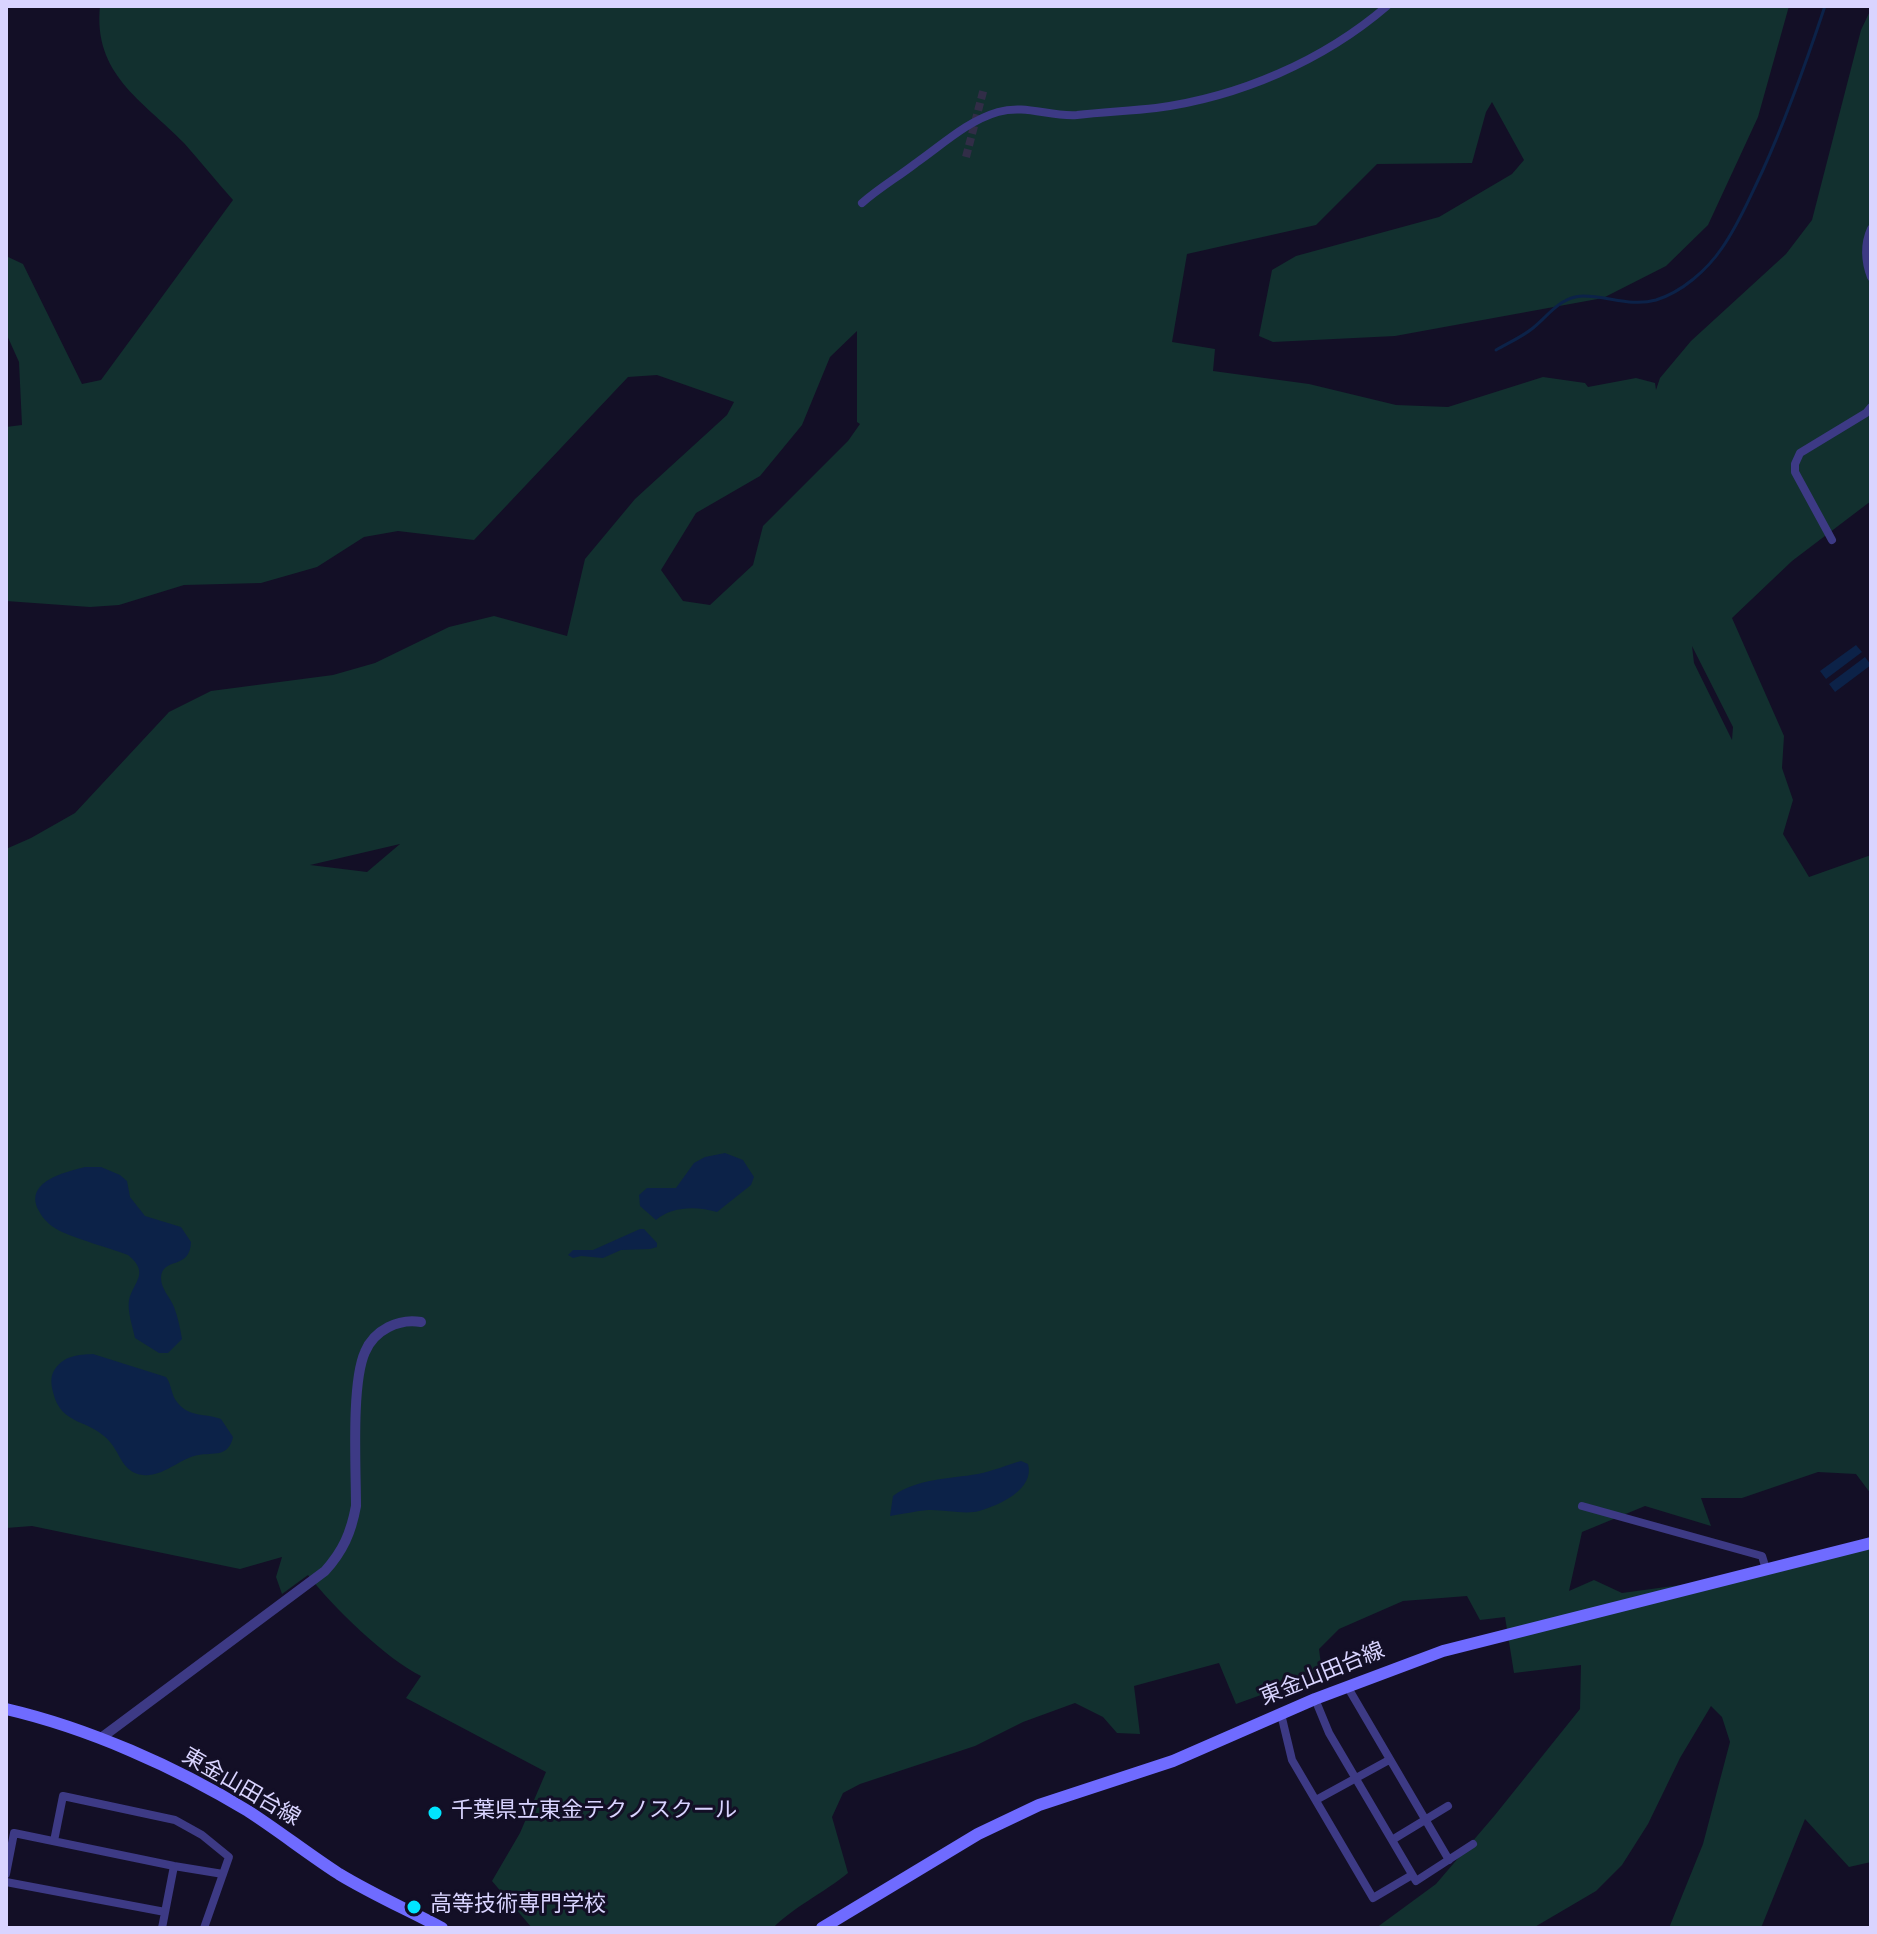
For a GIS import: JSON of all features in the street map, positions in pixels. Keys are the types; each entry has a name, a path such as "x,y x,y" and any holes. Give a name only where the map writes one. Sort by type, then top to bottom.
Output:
{"main road":[{"name":"東金山田台線","path":"822,1928 978,1834 1039,1805 1173,1761 1347,1686 1443,1651 1871,1543"},
{"name":"東金山田台線","path":"6,1709 43,1717 101,1738 181,1776 247,1811 341,1875 442,1928"}],"street":[{"path":"862,203 950,137 983,117 1026,108 1070,115 1158,107 1220,94 1269,78 1332,46 1387,6"},
{"path":"1871,229 1866,250 1871,277"},
{"path":"1832,540 1795,472 1795,464 1800,453 1871,407"},
{"path":"101,1738 325,1571 340,1554 353,1523 356,1506 358,1380 365,1350 381,1331 394,1324 413,1320 421,1322"},
{"path":"1582,1506 1762,1556 1766,1569"},
{"path":"1347,1686 1449,1860"},
{"path":"1315,1699 1329,1733 1416,1881 1473,1844"},
{"path":"1281,1714 1292,1760 1373,1898 1412,1875"},
{"path":"1316,1800 1389,1760"},
{"path":"54,1841 63,1796 175,1820 202,1835 229,1857 204,1928"},
{"path":"1392,1840 1448,1806"},
{"path":"6,1874 14,1833 223,1874"},
{"path":"162,1928 174,1866"},
{"path":"6,1882 165,1912"}],"green space":[{"path":"100,6 1789,6 1758,117 1708,225 1666,266 1603,298 1395,336 1273,342 1259,336 1272,270 1296,256 1439,217 1512,174 1524,160 1492,102 1486,112 1472,163 1377,164 1316,225 1187,254 1172,342 1215,349 1213,371 1309,384 1396,405 1448,407 1543,377 1585,383 1588,387 1636,378 1655,383 1656,390 1660,378 1691,341 1786,254 1812,220 1861,30 1871,9 1871,501 1792,561 1732,618 1784,736 1782,768 1793,800 1783,834 1809,877 1871,855 1871,1494 1856,1474 1818,1472 1742,1498 1701,1498 1711,1526 1645,1506 1582,1532 1569,1591 1594,1580 1622,1593 1754,1575 1871,1547 1871,1862 1849,1867 1805,1819 1761,1928 1669,1928 1703,1844 1730,1742 1722,1717 1711,1706 1680,1758 1648,1824 1622,1865 1596,1891 1533,1928 1376,1928 1436,1884 1580,1709 1581,1665 1514,1673 1505,1617 1480,1620 1467,1596 1403,1601 1339,1629 1319,1649 1322,1673 1236,1704 1219,1663 1134,1686 1140,1734 1117,1733 1103,1717 1075,1703 1023,1722 975,1746 860,1784 843,1793 832,1817 848,1873 773,1928 532,1928 492,1881 520,1833 546,1772 406,1698 421,1676 360,1631 308,1575 282,1594 276,1577 282,1557 240,1569 32,1526 6,1528 6,849 75,813 169,712 211,691 333,675 375,663 449,627 494,616 567,636 585,559 635,499 727,415 734,402 657,375 628,377 474,540 398,531 364,537 317,567 261,583 184,585 119,605 90,607 6,601 6,427 22,425 19,362 6,333 6,256 23,264 82,384 101,380 233,200 184,143 124,84 104,50","holes":["857,331 857,422 860,424 848,441 763,526 753,565 710,605 683,601 661,570 696,513 760,476 802,425 830,357","1692,646 1733,727 1732,740 1694,663","400,844 367,872 310,865"]}],"water":[{"path":"1856,645 1862,652 1826,679 1820,671"},
{"path":"1865,657 1871,665 1835,692 1829,684"},
{"path":"725,1153 743,1160 754,1177 751,1185 717,1212 685,1208 669,1212 656,1220 640,1206 639,1195 647,1188 676,1188 694,1163"},
{"path":"85,1167 101,1167 120,1175 127,1181 130,1197 145,1216 181,1227 191,1242 186,1257 166,1267 161,1278 175,1311 182,1339 168,1353 159,1353 135,1338 129,1300 139,1277 135,1261 128,1255 59,1230 46,1221 39,1211 36,1201 41,1186 57,1175"},
{"path":"644,1229 657,1247 621,1250 603,1258 573,1258 568,1255 573,1250 593,1250"},
{"path":"93,1354 166,1377 175,1399 187,1411 221,1419 233,1437 231,1444 223,1452 194,1456 157,1474 143,1475 131,1471 102,1434 62,1411 53,1392 53,1372 59,1364 72,1357"},
{"path":"1021,1461 1028,1464 1026,1481 1014,1495 996,1505 973,1512 928,1510 890,1516 893,1496 903,1490 934,1480 984,1473"}],"waterway":[{"path":"1496,350 1529,331 1568,299 1592,296 1629,302 1656,300 1684,286 1709,264 1734,230 1762,172 1796,90 1825,6"}],"tunnel":[{"path":"966,157 984,88"}],"place":[{"name":"千葉県立東金テクノスクール","path":"435,1813"},
{"name":"高等技術専門学校","path":"414,1907"}]}
